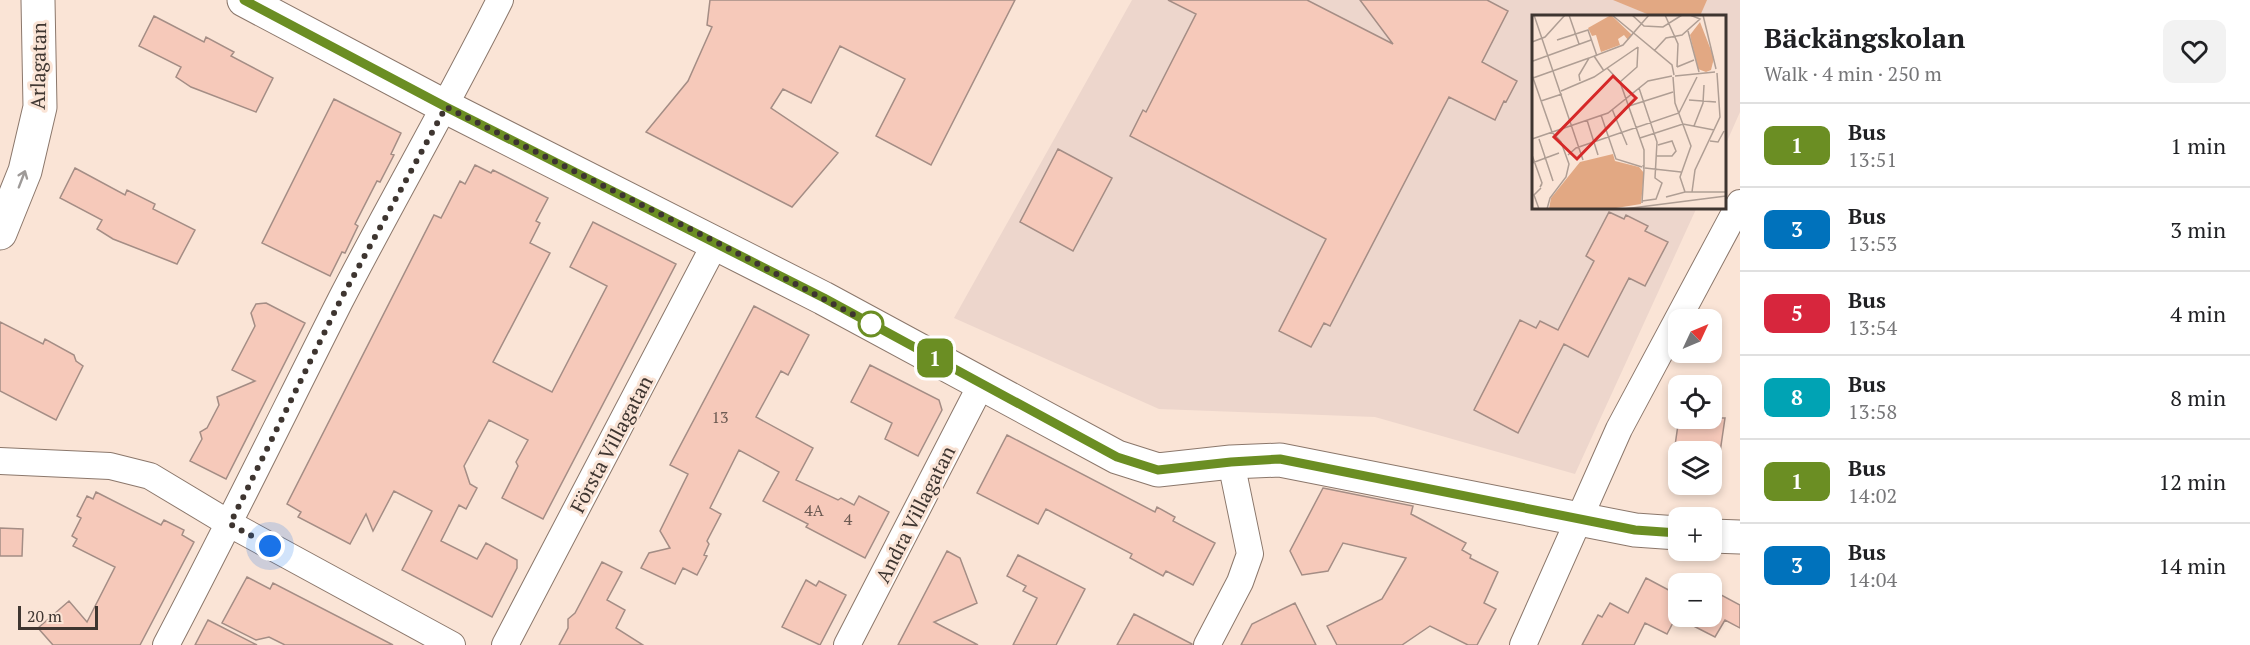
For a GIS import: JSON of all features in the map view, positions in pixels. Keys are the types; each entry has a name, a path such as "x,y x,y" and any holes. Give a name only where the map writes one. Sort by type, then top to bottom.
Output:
{"street":[{"name":"Arlagatan","path":"0,233 26,171 40,107 39,0"},
{"path":"40,90 56,60 61,0"},
{"path":"244,0 446,107 716,242 1117,457 1158,470 1280,459 1635,530 1668,532"},
{"path":"166,645 230,524 341,299 446,107 500,0"},
{"path":"1523,645 1563,560 1619,429 1740,203"},
{"name":"Första Villagatan","path":"505,645 716,242"},
{"name":"Andra Villagatan","path":"847,645 982,383"},
{"path":"0,461 110,466 150,476 230,524 452,645"},
{"path":"1207,645 1240,582 1250,554 1231,462"},
{"path":"1722,536 1740,537"}],"shaded area":[{"path":"1132,0 1740,0 1740,112 1725,146 1725,15 1532,15 1532,208 1697,208 1575,474 1375,417 1159,409 954,318"},
{"path":"1613,0 1707,0 1700,15 1650,15"}],"building":[{"path":"710,0 1015,0 931,165 876,136 905,79 840,46 811,103 783,89 771,108 838,153 792,207 646,132 688,81 712,27 707,25"},
{"path":"1168,0 1307,0 1393,44 1360,0 1487,0 1508,11 1482,62 1517,81 1506,102 1504,101 1495,120 1449,97 1330,326 1324,323 1311,347 1279,331 1326,239 1130,136 1143,110 1146,112 1196,14"},
{"path":"154,16 204,42 206,37 234,52 231,56 273,78 256,112 191,87 176,77 181,67 139,46"},
{"path":"334,99 401,133 391,154 394,155 380,182 377,181 355,224 358,226 345,253 342,252 330,276 262,243"},
{"path":"1058,149 1112,178 1073,251 1020,222"},
{"path":"475,165 491,173 493,170 548,198 536,221 540,223 530,243 550,253 493,362 552,392 607,286 570,267 593,222 676,264 543,519 502,498 518,466 516,462 528,440 489,420 464,466 470,484 477,488 466,509 459,505 441,541 477,559 486,543 517,560 517,568 492,617 402,570 432,511 394,491 373,531 366,514 350,544 298,517 301,512 287,504 434,215 441,218 460,181 465,184"},
{"path":"75,168 125,195 127,190 155,204 153,209 195,230 177,264 113,239 97,229 102,220 60,198"},
{"path":"1609,212 1624,219 1626,215 1648,226 1645,231 1668,242 1645,286 1629,278 1588,357 1564,344 1518,433 1474,410 1520,320 1536,328 1540,321 1558,330 1594,261 1586,256"},
{"path":"266,303 305,323 226,479 190,461 202,439 200,432 207,428 219,405 217,397 255,381 232,370 255,326 251,313 256,304"},
{"path":"754,306 809,335 788,375 781,371 756,417 813,448 796,480 854,505 859,496 889,512 865,558 806,527 808,524 763,501 779,472 739,450 710,508 721,514 707,541 709,544 704,555 707,556 697,575 683,568 675,584 641,568 649,553 670,548 660,531 688,474 670,465"},
{"path":"0,322 43,344 45,339 74,355 76,361 83,366 56,420 0,391"},
{"path":"870,365 939,400 942,410 918,456 885,439 892,423 851,402"},
{"path":"1722,418 1725,418 1722,441 1676,441 1677,429 1722,429"},
{"path":"1007,435 1155,512 1157,507 1175,517 1173,521 1215,543 1193,585 1166,571 1163,576 1130,558 1132,554 1046,509 1038,524 977,493"},
{"path":"1323,488 1413,506 1411,514 1466,543 1462,550 1471,555 1470,558 1498,572 1484,603 1496,609 1477,645 1468,645 1430,626 1402,645 1337,645 1327,626 1382,599 1406,558 1343,543 1328,571 1302,575 1290,551"},
{"path":"96,492 161,525 164,520 184,530 182,535 194,542 140,645 53,645 38,628 69,601 87,622 115,567 73,546 77,539 72,536 81,518 77,516 87,496 93,499"},
{"path":"0,528 23,529 22,556 0,556"},
{"path":"947,551 960,558 977,603 934,622 978,645 898,645"},
{"path":"1018,555 1085,589 1056,645 1013,645 1037,598 1023,591 1026,586 1007,576"},
{"path":"602,562 622,572 607,600 625,610 616,628 643,645 559,645 568,628 568,619 575,613"},
{"path":"247,577 270,589 273,583 393,645 285,645 269,637 256,640 222,623"},
{"path":"1646,578 1668,590 1668,627 1671,627 1667,634 1645,623 1634,645 1582,645 1598,615 1602,617 1610,603 1628,613"},
{"path":"806,580 816,586 819,581 846,595 820,645 782,627"},
{"path":"1722,595 1740,605 1740,628 1725,620 1722,625"},
{"path":"1295,603 1316,645 1241,645 1252,624"},
{"path":"1134,614 1192,644 1192,645 1117,645"},
{"path":"208,620 257,645 195,645"},
{"path":"1696,627 1721,627 1715,637"}],"bus line":[{"name":"1","path":"244,0 446,107 824,298 1117,457 1158,470 1280,459 1635,530 1668,532"}],"route":[{"path":"270,546 230,524 341,299 446,107 716,242 871,324"}]}
